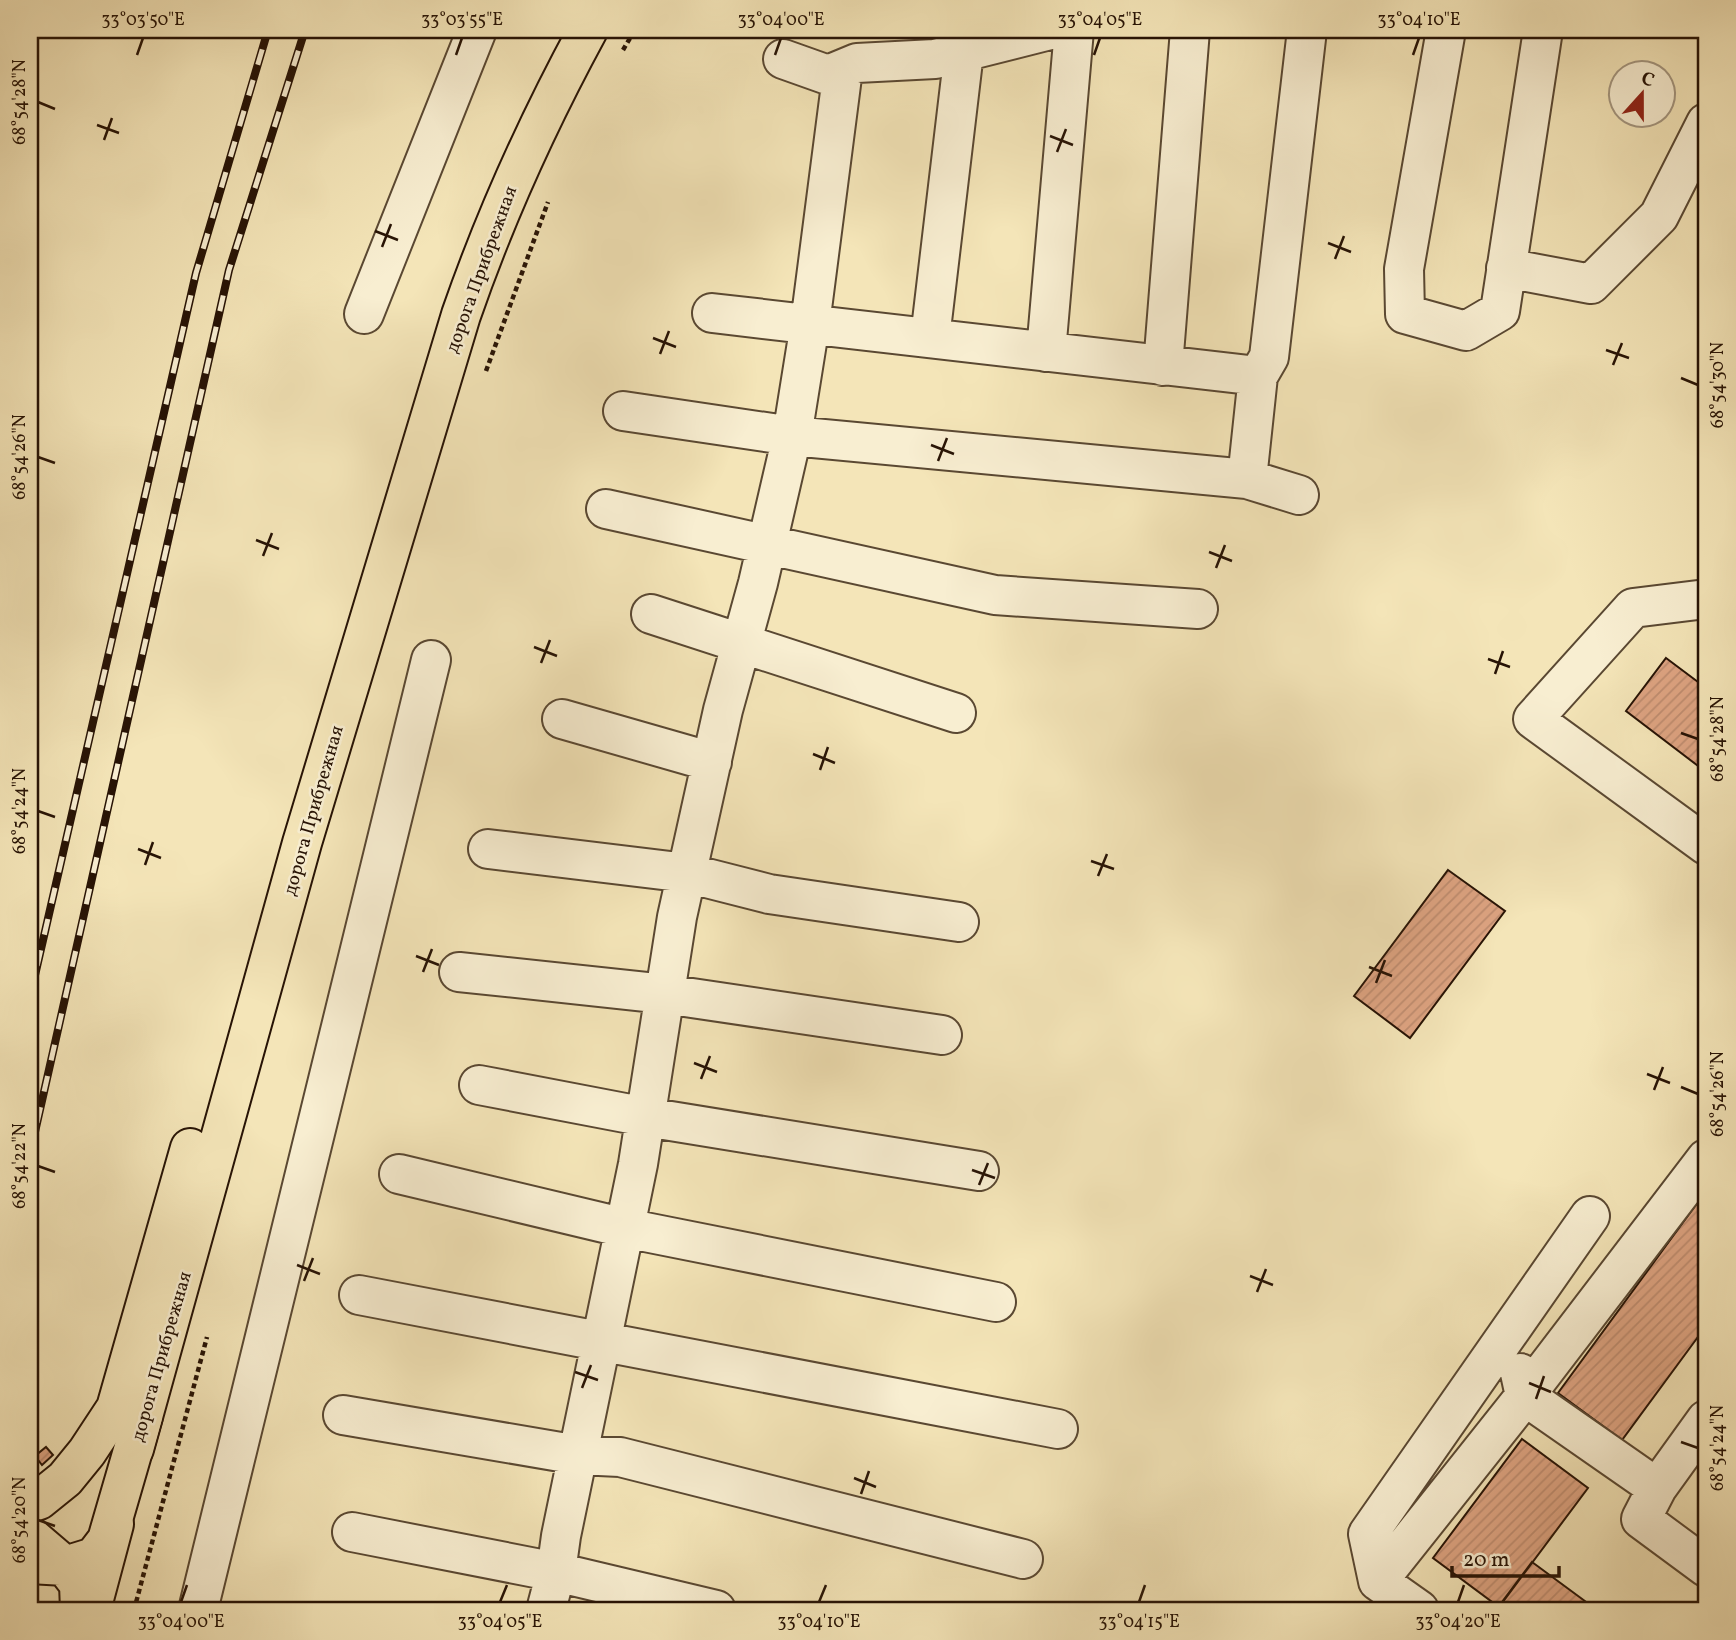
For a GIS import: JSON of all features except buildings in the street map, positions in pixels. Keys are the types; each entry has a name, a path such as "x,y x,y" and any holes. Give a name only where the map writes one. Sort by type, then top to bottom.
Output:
{"main road":[{"name":"дорога Прибрежная","path":"91,1610 302,842 461,315 487,239 517,168 587,30"},
{"path":"30,1503 39,1500 65,1479 88,1452 116,1408 270,869 322,722 391,545"},
{"path":"47,1565 94,1557 107,1540 143,1416"},
{"path":"30,1536 47,1565 79,1584 80,1610"}],"lane":[{"path":"364,314 477,30"},
{"path":"783,59 828,75 858,63 1050,30"},
{"path":"1046,352 1074,30"},
{"path":"1163,366 1190,30"},
{"path":"1247,479 1258,376 1269,357 1307,30"},
{"path":"1446,30 1404,269 1405,314 1466,331 1500,311 1543,30"},
{"path":"930,338 941,47"},
{"path":"546,1610 556,1572 646,1117 677,916 792,436 810,324 843,69"},
{"path":"1506,268 1591,284 1659,216 1706,123"},
{"path":"712,313 1258,376"},
{"path":"623,411 792,436 1247,479 1299,495"},
{"path":"606,509 995,594 1198,608"},
{"path":"1706,599 1633,608 1533,719 1706,845"},
{"path":"651,614 956,713"},
{"path":"198,1610 431,660"},
{"path":"562,719 712,762"},
{"path":"488,849 687,873 769,894 959,922"},
{"path":"459,972 665,993 942,1035"},
{"path":"479,1085 646,1117 979,1171"},
{"path":"1378,1581 1525,1396 1706,1159"},
{"path":"399,1174 625,1228 996,1301"},
{"path":"1419,1610 1378,1581 1368,1534 1590,1216"},
{"path":"359,1295 1058,1429"},
{"path":"1511,1330 1525,1396 1657,1488"},
{"path":"344,1415 578,1455 620,1457 1023,1559"},
{"path":"1706,1420 1657,1488 1641,1519 1706,1567"},
{"path":"352,1532 556,1572 716,1610"}],"railway":[{"path":"30,997 196,273 268,30"},
{"path":"30,1154 229,270 305,30"}]}
